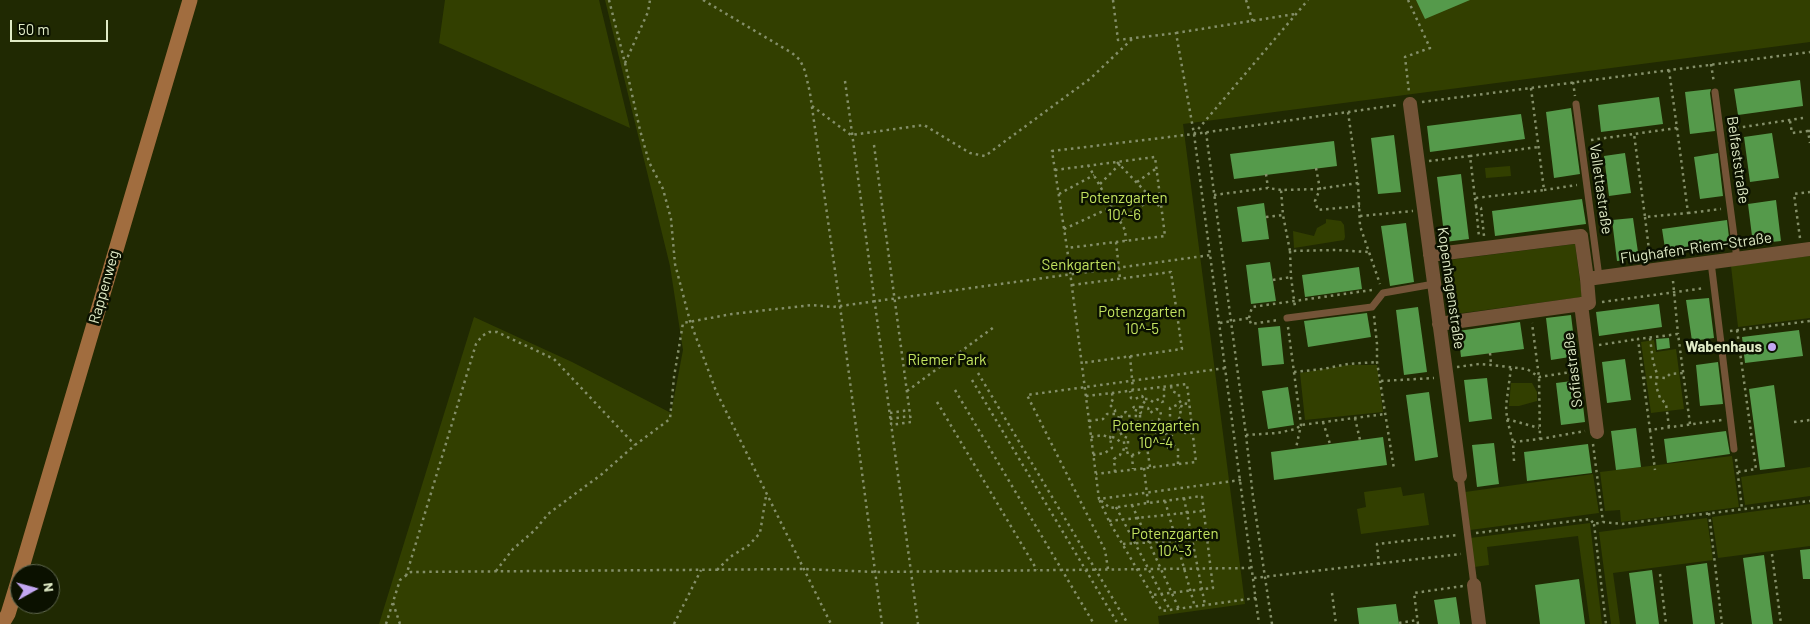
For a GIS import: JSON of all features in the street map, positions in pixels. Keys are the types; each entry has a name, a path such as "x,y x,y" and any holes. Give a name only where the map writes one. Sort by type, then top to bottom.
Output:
{"street":[{"name":"Rappenweg","path":"23,564 190,0"},
{"name":"Kopenhagenstraße","path":"1410,104 1460,476"},
{"path":"1430,254 1581,236 1593,278 1585,304 1439,324"},
{"name":"Flughafen-Riem-Straße","path":"1593,278 1806,250"},
{"name":"Sofiastraße","path":"1585,304 1586,346 1596,431"},
{"path":"1474,585 1479,624"},
{"name":"Rappenweg","path":"2,624 10,608"}],"lane":[{"name":"Belfaststraße","path":"1715,92 1737,259"},
{"name":"Vallettastraße","path":"1576,104 1587,184 1593,278"},
{"path":"1711,262 1734,449"},
{"path":"1286,318 1372,307 1382,291 1434,284"},
{"path":"1460,476 1474,585"}],"path":[{"path":"608,0 640,130 650,162 663,189 667,204 675,264 690,321 716,391 831,624"},
{"path":"625,63 648,12 650,0"},
{"path":"703,0 792,53 800,60 805,71 812,106 840,306 882,624"},
{"path":"1113,0 1118,40 1253,22 1296,14"},
{"path":"1246,0 1253,22"},
{"path":"1194,134 1308,0"},
{"path":"1408,0 1430,48 1405,57 1410,104"},
{"path":"1176,33 1194,134 1211,255 1259,624"},
{"path":"812,106 852,135 924,125 970,153 985,156 1091,78 1133,38"},
{"path":"1256,598 1162,611 1109,521 1099,499 1072,285 1052,151 1194,134 1810,52"},
{"path":"1712,64 1715,92"},
{"path":"1669,70 1688,212"},
{"path":"845,81 918,624"},
{"path":"1531,88 1544,190"},
{"path":"1296,448 1302,425 1286,318 1251,324 1249,318 1252,307 1382,291 1360,226 1358,183 1348,112"},
{"path":"1721,130 1803,118"},
{"path":"1790,121 1792,133 1809,131 1810,143"},
{"path":"1581,141 1677,128"},
{"path":"1206,132 1253,497 1272,624"},
{"path":"1634,134 1652,270"},
{"path":"874,145 911,422 891,425"},
{"path":"1437,160 1538,147"},
{"path":"1470,156 1479,234"},
{"path":"1055,170 1155,157 1157,168 1166,236 1067,248"},
{"path":"1119,163 1162,208"},
{"path":"1099,185 1119,163"},
{"path":"1088,165 1120,220 1125,230 1126,241"},
{"path":"1136,182 1157,168"},
{"path":"1316,168 1320,189 1314,201 1318,210 1360,206"},
{"path":"1266,174 1268,188"},
{"path":"1059,194 1094,175"},
{"path":"1214,195 1268,188 1281,190 1320,189 1358,183"},
{"path":"1475,198 1587,184"},
{"path":"1281,190 1297,317"},
{"path":"1806,250 1794,194 1810,192"},
{"path":"1120,220 1152,199"},
{"path":"1476,206 1481,208 1486,248"},
{"path":"1064,229 1112,207"},
{"path":"1645,218 1731,208"},
{"path":"1360,216 1424,209"},
{"path":"1266,217 1284,215"},
{"path":"1116,242 1120,279"},
{"path":"1290,251 1336,250 1369,252"},
{"path":"496,571 514,549 535,530 548,514 602,474 670,418 683,323 732,314 812,305 833,307 1211,255"},
{"path":"1671,268 1690,424"},
{"path":"1072,285 1171,272 1182,349 1082,363"},
{"path":"1273,280 1291,277"},
{"path":"1585,304 1714,286"},
{"path":"1372,307 1377,344 1377,362 1394,469"},
{"path":"1220,323 1249,318"},
{"path":"1720,332 1810,321"},
{"path":"907,391 994,328"},
{"path":"1533,329 1540,377 1540,439"},
{"path":"1737,330 1756,469 1738,472"},
{"path":"406,576 476,344 482,336 489,332 497,332 554,359 635,445"},
{"path":"1586,346 1678,334"},
{"path":"1650,338 1657,377 1656,386 1660,398 1666,404 1669,427"},
{"path":"1638,339 1655,470"},
{"path":"1490,354 1491,365"},
{"path":"1130,356 1132,380 1130,396 1133,399 1142,396 1144,399 1149,399 1153,402 1159,399 1162,402 1164,401 1164,386"},
{"path":"1294,372 1377,362"},
{"path":"1445,369 1479,364 1491,365 1527,369 1540,377 1575,372"},
{"path":"1109,569 1105,550 1027,395 1226,368"},
{"path":"1511,368 1506,406 1513,442 1514,461"},
{"path":"978,373 1128,624"},
{"path":"1643,378 1666,378 1670,374 1683,373"},
{"path":"1380,381 1434,378"},
{"path":"972,380 1118,624"},
{"path":"1086,396 1187,384 1196,462 1096,474"},
{"path":"1171,386 1172,391 1178,394 1181,406 1181,416 1177,420 1178,424 1182,425 1185,433 1193,433"},
{"path":"955,390 1094,624"},
{"path":"1093,455 1105,453 1112,448 1112,430 1127,427 1110,406 1112,393"},
{"path":"1140,407 1144,399"},
{"path":"937,402 1037,570"},
{"path":"1178,464 1176,447 1173,445 1166,448 1162,444 1163,440 1170,441 1173,438 1166,434 1170,428 1170,408 1189,404"},
{"path":"1140,407 1148,408 1150,413 1156,409 1160,410 1161,415 1159,419 1161,426 1158,434 1156,433 1156,424 1152,421 1149,428 1135,427 1134,424 1140,420 1140,412 1132,409 1140,407"},
{"path":"890,413 909,410"},
{"path":"1121,418 1124,412 1128,416 1140,415"},
{"path":"1089,420 1103,419 1107,414 1115,414"},
{"path":"1246,435 1277,433 1296,429 1302,425 1385,414"},
{"path":"890,419 910,416"},
{"path":"1355,418 1360,440"},
{"path":"1650,430 1731,418"},
{"path":"1507,419 1540,428"},
{"path":"1794,422 1810,420"},
{"path":"1323,422 1330,444"},
{"path":"1161,426 1170,426"},
{"path":"1141,428 1143,435 1149,440 1147,447 1150,468"},
{"path":"1119,430 1122,436 1128,438 1129,442"},
{"path":"1513,442 1596,431 1593,444 1603,522"},
{"path":"1091,436 1104,435 1116,438 1121,443 1129,442"},
{"path":"1115,472 1114,459 1120,455 1122,450 1126,449 1129,442"},
{"path":"1126,449 1128,454 1132,455 1139,453 1142,446 1147,447"},
{"path":"1734,449 1742,509"},
{"path":"1132,455 1133,470"},
{"path":"1144,468 1148,503"},
{"path":"1099,499 1241,480"},
{"path":"717,570 730,557 749,546 760,533 766,495"},
{"path":"1099,499 1110,508 1202,496 1213,588 1152,595"},
{"path":"1184,498 1205,605"},
{"path":"1165,501 1195,607"},
{"path":"1594,524 1603,522 1622,524 1810,501"},
{"path":"1132,505 1179,609"},
{"path":"1116,507 1170,610"},
{"path":"1109,521 1203,511"},
{"path":"1709,513 1722,624"},
{"path":"1467,534 1590,519 1594,524 1606,624"},
{"path":"1379,565 1377,544 1453,536"},
{"path":"1122,544 1207,540"},
{"path":"1254,578 1470,553"},
{"path":"1772,554 1781,624"},
{"path":"386,624 400,580 411,572 804,569 876,572 911,570 1252,568"},
{"path":"674,624 701,570"},
{"path":"1660,574 1666,624"},
{"path":"1398,622 1418,622 1414,593 1460,587"},
{"path":"1332,593 1336,624"},
{"path":"393,602 400,624"}],"green space":[{"path":"445,0 599,0 630,128 439,43"},
{"name":"Riemer Park","path":"605,0 1810,0 1810,42 1183,124 1245,604 1158,616 1159,624 379,624 474,317 572,362 671,413 683,350 670,266"},
{"path":"1510,166 1511,176 1486,178 1485,168"},
{"path":"1326,219 1341,221 1344,225 1344,240 1294,248 1293,231 1314,236 1317,228 1326,223"},
{"path":"1575,244 1582,297 1448,315 1441,261"},
{"path":"1810,256 1810,318 1738,327 1731,266"},
{"path":"1654,340 1656,352 1676,349 1684,409 1651,413 1641,342"},
{"path":"1347,365 1377,365 1383,412 1305,420 1300,373"},
{"path":"1511,383 1532,383 1537,392 1537,401 1519,406 1509,406"},
{"path":"1732,456 1739,507 1621,522 1620,510 1605,511 1600,472"},
{"path":"1810,467 1810,496 1745,505 1741,477"},
{"path":"1593,474 1599,513 1470,530 1465,492"},
{"path":"1401,487 1403,496 1424,493 1429,525 1361,534 1357,509 1366,507 1364,492"},
{"path":"1810,504 1810,546 1718,558 1712,517"},
{"path":"1707,518 1713,560 1613,573 1620,624 1611,624 1599,532"},
{"path":"1590,523 1602,624 1590,624 1578,536 1487,547 1489,565 1474,567 1470,538"}],"building":[{"path":"1416,0 1470,0 1425,19"},
{"path":"1800,80 1803,106 1738,115 1734,89"},
{"path":"1711,89 1715,131 1690,134 1685,92"},
{"path":"1659,97 1663,124 1601,132 1598,105"},
{"path":"1571,108 1580,174 1554,178 1546,112"},
{"path":"1521,114 1525,139 1430,152 1427,126"},
{"path":"1772,133 1779,178 1750,182 1744,137"},
{"path":"1394,135 1401,192 1378,194 1371,138"},
{"path":"1334,141 1337,166 1234,179 1230,154"},
{"path":"1625,153 1631,193 1609,196 1604,156"},
{"path":"1718,153 1723,196 1700,199 1694,157"},
{"path":"1461,174 1469,239 1445,242 1437,177"},
{"path":"1582,199 1586,224 1495,236 1492,211"},
{"path":"1776,200 1781,241 1753,244 1748,204"},
{"path":"1264,203 1269,239 1242,242 1237,207"},
{"path":"1633,218 1639,259 1617,261 1612,220"},
{"path":"1727,220 1730,246 1666,255 1662,229"},
{"path":"1406,223 1414,282 1390,286 1381,226"},
{"path":"1270,262 1276,301 1251,304 1246,265"},
{"path":"1359,267 1362,289 1305,297 1302,275"},
{"path":"1709,298 1714,338 1692,341 1686,300"},
{"path":"1659,304 1662,327 1599,336 1596,312"},
{"path":"1418,307 1427,372 1404,375 1396,310"},
{"path":"1367,313 1371,337 1308,347 1304,321"},
{"path":"1571,315 1576,356 1551,360 1546,318"},
{"path":"1520,322 1524,349 1461,357 1458,331"},
{"path":"1280,326 1284,364 1262,366 1258,328"},
{"name":"Wabenhaus","path":"1799,330 1803,356 1745,363 1742,337"},
{"path":"1669,338 1670,348 1657,350 1656,339"},
{"path":"1625,359 1631,400 1607,403 1602,362"},
{"path":"1718,362 1723,404 1700,406 1696,365"},
{"path":"1487,378 1492,419 1469,422 1464,380"},
{"path":"1580,380 1585,422 1561,425 1556,383"},
{"path":"1774,385 1785,467 1760,470 1749,389"},
{"path":"1288,387 1294,425 1268,429 1262,391"},
{"path":"1429,392 1438,457 1415,461 1406,395"},
{"path":"1636,428 1641,467 1616,470 1611,431"},
{"path":"1726,431 1730,454 1667,463 1664,439"},
{"path":"1383,437 1387,465 1274,480 1271,452"},
{"path":"1494,443 1499,484 1477,487 1472,445"},
{"path":"1588,444 1592,473 1527,481 1524,452"},
{"path":"1810,549 1810,579 1803,579 1800,550"},
{"path":"1764,555 1773,624 1752,624 1743,558"},
{"path":"1707,563 1715,624 1693,624 1686,566"},
{"path":"1652,570 1659,624 1636,624 1629,573"},
{"path":"1579,579 1585,624 1540,624 1535,585"},
{"path":"1456,597 1460,624 1438,624 1434,600"},
{"path":"1396,604 1399,624 1359,624 1357,608"}],"place":[{"name":"Wabenhaus","path":"1772,347"}],"park label":[{"name":"Potenzgarten 10^-6","path":"1124,206"},
{"name":"Senkgarten","path":"1079,265"},
{"name":"Potenzgarten 10^-5","path":"1142,320"},
{"name":"Potenzgarten 10^-4","path":"1156,434"},
{"name":"Potenzgarten 10^-3","path":"1175,542"}]}
